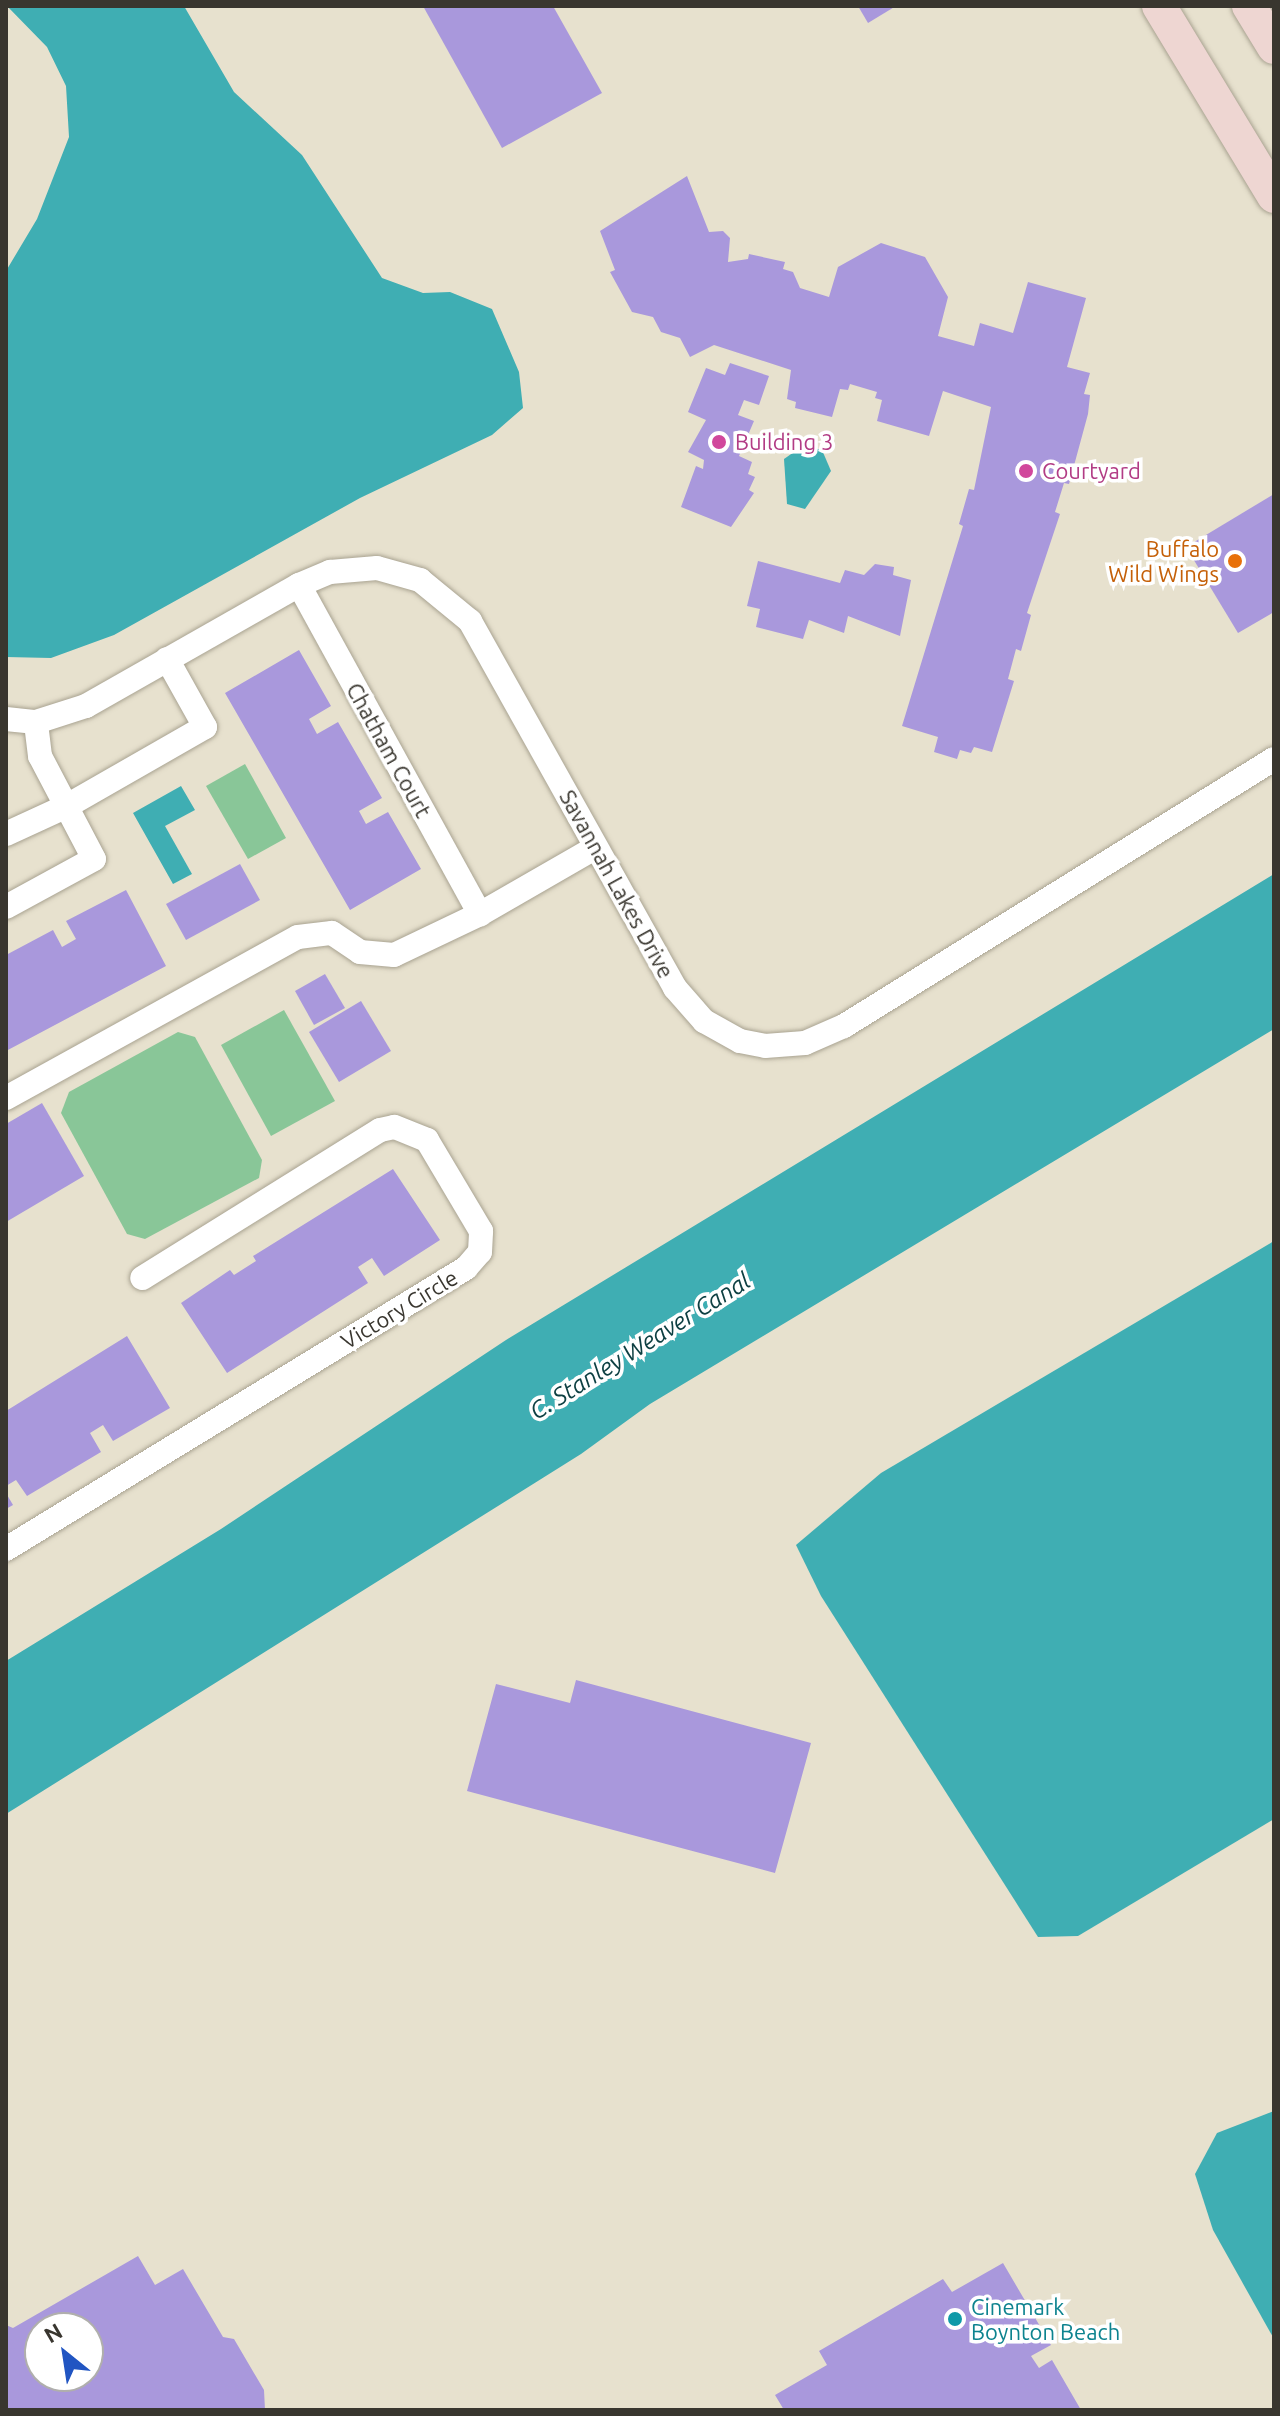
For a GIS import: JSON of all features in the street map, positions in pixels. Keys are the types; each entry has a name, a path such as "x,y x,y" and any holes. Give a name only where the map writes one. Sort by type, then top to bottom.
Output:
{"main road":[{"path":"1159,6 1274,196"},
{"path":"1249,6 1274,47"}],"street":[{"name":"Savannah Lakes Drive","path":"6,719 36,722 86,706 299,585 330,572 377,568 420,580 455,606 480,639 595,848 689,1005 704,1021 740,1041 785,1046 844,1026 1274,759"},
{"name":"Chatham Court","path":"299,585 480,914"},
{"path":"6,834 67,806 205,727 167,659"},
{"path":"6,907 94,859 40,756 36,722"},
{"path":"6,1098 298,937 332,933 360,952 386,956 480,914 595,848"},
{"name":"Victory Circle","path":"6,1549 466,1268 480,1252 481,1231 427,1140 394,1127 380,1130 142,1278"}],"green space":[{"path":"245,764 286,838 248,859 206,786"},
{"path":"284,1010 335,1101 271,1136 221,1045"},
{"path":"178,1032 195,1037 262,1160 259,1178 145,1239 127,1234 61,1113 69,1092"}],"water":[{"path":"7,6 184,6 234,92 302,155 382,278 423,293 450,292 492,309 519,372 523,408 492,435 360,498 114,635 51,658 6,657 6,271 37,219 69,137 66,86 47,47"},
{"path":"804,445 822,450 831,471 805,509 787,504 784,459"},
{"path":"181,786 195,810 165,826 192,874 173,884 133,813"},
{"name":"C. Stanley Weaver Canal","path":"1274,874 1274,1029 650,1404 581,1454 6,1814 6,1661 221,1529 506,1340"},
{"path":"1274,1241 1274,1819 1078,1936 1038,1937 821,1596 796,1545 881,1473"},
{"path":"1274,2111 1274,2339 1213,2230 1195,2174 1217,2133"}],"building":[{"path":"423,6 553,6 602,93 502,148"},
{"path":"858,6 896,6 868,23"},
{"name":"Courtyard","path":"687,176 709,232 723,231 730,238 728,262 748,259 749,254 785,262 783,269 793,272 800,288 829,297 838,267 881,243 925,257 948,297 938,336 974,346 980,323 1013,333 1028,282 1086,298 1067,367 1090,373 1084,394 1090,395 1088,414 1069,484 1064,483 1055,512 1060,514 1027,613 1031,615 1021,651 1016,649 1008,679 1014,681 992,752 974,747 971,753 960,750 957,759 934,752 938,737 902,726 963,526 959,524 969,489 974,490 991,407 943,391 929,436 877,421 882,400 875,398 877,392 850,384 848,390 840,389 832,417 795,408 796,402 787,399 791,370 714,345 690,357 680,338 661,332 653,317 632,312 610,272 615,270 600,231"},
{"name":"Building 3","path":"730,363 769,376 759,405 744,400 738,415 754,421 739,456 752,462 748,474 755,477 749,490 754,493 731,527 681,507 696,466 703,469 704,460 688,452 706,420 688,412 706,368 725,375"},
{"name":"Buffalo Wild Wings","path":"1274,494 1274,612 1238,633 1186,547"},
{"path":"758,561 840,583 845,570 864,575 875,564 894,567 893,575 911,580 900,636 848,616 844,633 809,620 803,639 756,627 760,609 747,606"},
{"path":"299,650 331,706 309,719 317,734 338,722 382,798 359,811 366,824 388,812 421,869 350,910 225,693"},
{"path":"240,864 260,900 186,940 166,904"},
{"path":"126,890 166,966 6,1051 6,955 53,930 62,947 76,939 66,921"},
{"path":"325,974 345,1008 314,1025 295,991"},
{"path":"361,1001 391,1051 339,1082 309,1032"},
{"path":"42,1103 84,1176 6,1222 6,1124"},
{"path":"393,1169 440,1240 384,1276 372,1258 358,1267 368,1283 227,1373 181,1303 230,1270 234,1275 256,1261 253,1256"},
{"path":"127,1336 170,1408 113,1441 103,1425 90,1433 101,1452 27,1496 16,1480 6,1486 6,1411"},
{"path":"6,1493 13,1505 6,1509"},
{"path":"576,1680 811,1743 775,1873 467,1791 496,1684 570,1703"},
{"path":"138,2256 155,2285 183,2269 223,2337 234,2339 264,2390 265,2410 6,2410 6,2325 13,2328 24,2322 24,2392 104,2392 104,2312 41,2312"},
{"name":"Cinemark Boynton Beach","path":"1003,2263 1051,2345 1031,2356 1039,2368 1052,2360 1081,2410 784,2410 775,2395 827,2365 819,2351 943,2279 952,2292"}],"place":[{"name":"Building 3","path":"719,442"},
{"name":"Courtyard","path":"1026,471"},
{"name":"Buffalo Wild Wings","path":"1235,561"},
{"name":"Cinemark Boynton Beach","path":"955,2319"}]}
